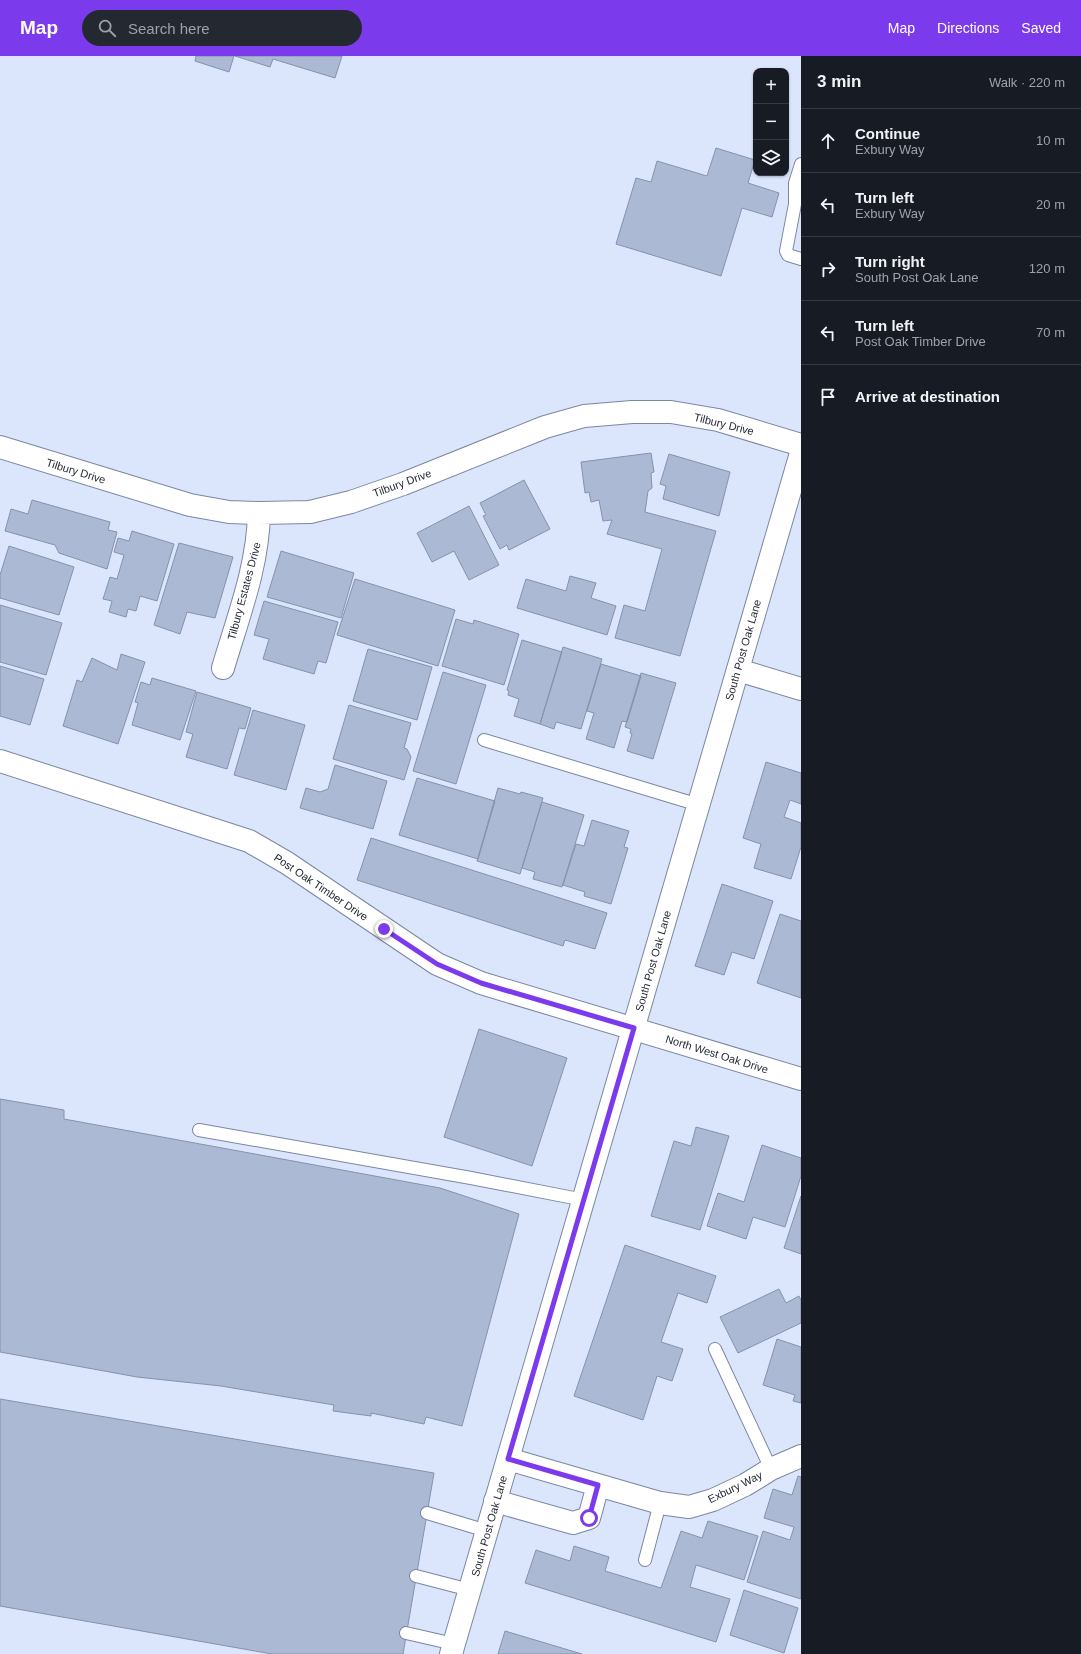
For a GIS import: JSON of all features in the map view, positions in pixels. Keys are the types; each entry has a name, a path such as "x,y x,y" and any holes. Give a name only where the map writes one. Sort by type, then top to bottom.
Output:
{"street":[{"name":"Tilbury Drive","path":"0,448 190,505 229,512 259,513 310,512 351,502 403,484 545,427 584,416 632,412 670,412 718,420 801,452"},
{"name":"South Post Oak Lane","path":"453,1649 801,452"},
{"name":"Tilbury Estates Drive","path":"223,668 254,561 259,536 259,513"},
{"path":"738,670 801,689"},
{"name":"Post Oak Timber Drive","path":"0,761 249,841 288,863 437,964 481,983 634,1028"},
{"name":"North West Oak Drive","path":"634,1028 801,1079"},
{"name":"Exbury Way","path":"508,1459 660,1502 689,1507 719,1497 801,1456"},
{"path":"495,1502 573,1523 589,1518 598,1485"}],"lane":[{"path":"801,164 795,183 795,204 786,251 788,255 801,259"},
{"path":"484,740 699,804"},
{"path":"199,1130 471,1178 584,1200"},
{"path":"715,1349 771,1470"},
{"path":"645,1560 660,1502"},
{"path":"427,1513 487,1531"},
{"path":"416,1576 470,1590"},
{"path":"406,1633 453,1649"}],"building":[{"path":"196,56 234,56 229,72 195,61"},
{"path":"235,56 342,56 335,78 273,59 270,67"},
{"path":"716,148 753,159 753,167 748,183 779,193 772,217 742,208 721,276 616,244 636,178 651,182 657,161 707,176"},
{"path":"651,453 654,472 651,473 652,488 648,491 645,512 716,531 680,656 615,638 624,605 645,611 662,549 607,534 612,520 603,521 599,500 591,502 589,492 585,493 581,462"},
{"path":"669,454 730,472 719,516 663,499 666,486 660,484"},
{"path":"524,480 550,529 509,550 507,545 500,549 483,516 486,515 480,503"},
{"path":"32,500 110,522 108,530 117,532 107,569 59,553 55,545 5,531 11,509 28,514"},
{"path":"469,506 499,565 469,580 454,551 432,562 417,533"},
{"path":"132,531 174,544 157,601 140,596 136,611 128,609 126,617 109,612 112,601 103,599 110,577 117,579 124,555 114,552 118,538 129,541"},
{"path":"179,543 233,557 215,618 187,612 180,634 154,625"},
{"path":"9,546 74,567 59,615 0,598 0,575"},
{"path":"281,551 354,573 341,618 267,597"},
{"path":"570,576 596,583 591,598 616,606 607,635 517,608 526,579 566,591"},
{"path":"355,579 455,610 438,666 337,635"},
{"path":"264,601 338,622 326,663 318,661 314,674 263,659 269,639 254,635"},
{"path":"0,605 62,623 46,675 0,662"},
{"path":"456,619 473,624 474,620 519,634 504,685 442,666"},
{"path":"522,640 562,652 540,724 514,716 519,699 508,695 509,691 507,690"},
{"path":"563,647 602,659 581,729 556,722 554,729 540,724"},
{"path":"368,649 432,667 417,720 353,701"},
{"path":"121,654 145,662 118,744 63,726 77,680 82,682 92,658 117,670"},
{"path":"601,664 641,676 627,722 622,721 614,748 586,739 594,713 587,711"},
{"path":"0,666 44,679 30,725 0,716"},
{"path":"443,672 486,685 456,784 413,771"},
{"path":"641,673 676,683 653,759 627,751 632,734 630,733 631,729 625,727"},
{"path":"152,678 196,691 180,740 132,725 138,703 135,702 141,682 150,685"},
{"path":"197,692 251,708 245,729 239,728 227,769 186,757 193,734 186,732"},
{"path":"349,705 411,723 404,748 407,749 411,757 404,780 333,759"},
{"path":"253,710 305,725 286,790 234,775"},
{"path":"766,762 801,773 801,804 790,800 784,817 801,823 801,847 791,879 754,868 761,844 743,838"},
{"path":"335,765 387,781 373,829 300,808 306,788 320,792 328,789"},
{"path":"417,778 495,801 478,859 399,835"},
{"path":"498,788 543,798 520,874 477,861"},
{"path":"542,802 584,815 562,887 533,879 535,872 522,868"},
{"path":"592,820 629,831 624,847 628,848 611,904 584,896 585,892 563,885 576,844 584,846"},
{"path":"371,838 607,913 595,949 565,940 563,946 357,880"},
{"path":"722,884 773,901 754,959 732,952 724,975 695,966"},
{"path":"780,914 801,921 801,998 757,983"},
{"path":"479,1029 567,1058 532,1166 444,1137"},
{"path":"0,1099 64,1110 64,1119 440,1188 519,1214 462,1426 426,1417 424,1424 371,1413 371,1416 333,1411 334,1405 221,1386 137,1377 0,1352"},
{"path":"696,1127 729,1136 700,1230 651,1216 674,1141 691,1146"},
{"path":"762,1145 801,1158 801,1176 785,1227 753,1217 746,1239 707,1226 718,1193 744,1202"},
{"path":"801,1196 801,1254 784,1248"},
{"path":"625,1245 716,1276 707,1303 678,1293 661,1342 683,1349 672,1381 657,1376 643,1420 574,1396"},
{"path":"779,1289 786,1303 799,1296 801,1300 801,1323 738,1353 720,1317"},
{"path":"777,1339 801,1347 801,1403 793,1401 795,1395 763,1385"},
{"path":"0,1399 434,1473 403,1654 272,1654 0,1606"},
{"path":"798,1476 801,1477 801,1599 747,1582 763,1531 790,1540 794,1527 764,1518 773,1489 792,1495"},
{"path":"708,1521 758,1536 744,1580 696,1565 690,1587 730,1599 716,1642 525,1583 536,1550 570,1561 574,1546 609,1557 605,1571 661,1588 681,1531 702,1538"},
{"path":"744,1590 798,1608 784,1653 730,1635"},
{"path":"505,1631 582,1654 498,1654"}],"route":[{"path":"384,929 437,964 481,983 634,1028 508,1459 598,1485 589,1518"}]}
